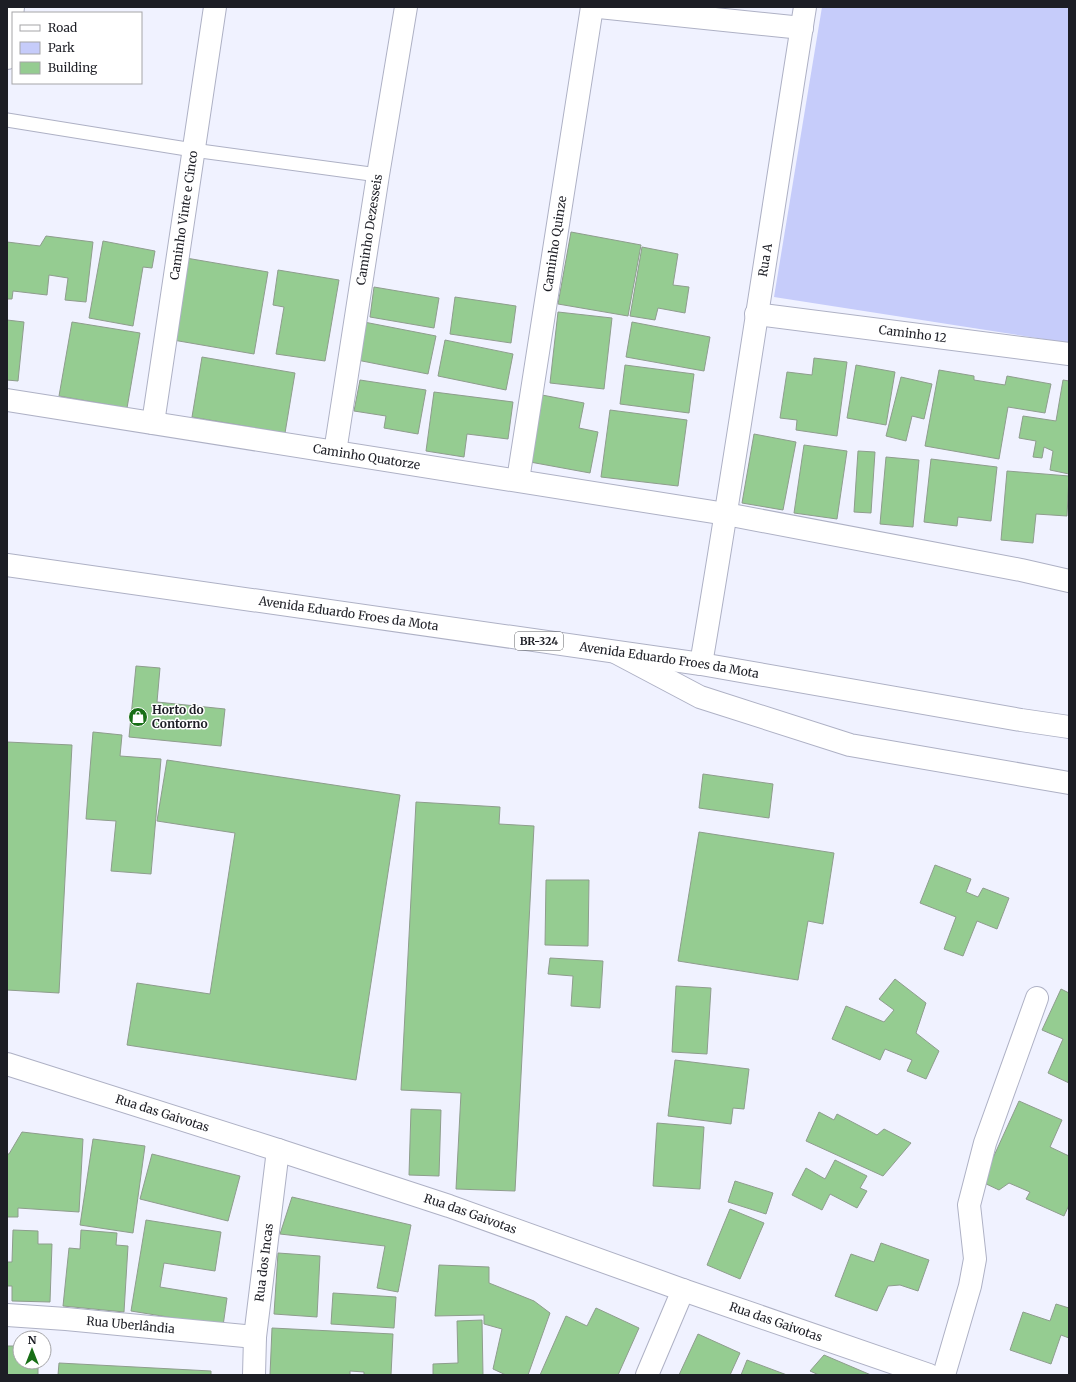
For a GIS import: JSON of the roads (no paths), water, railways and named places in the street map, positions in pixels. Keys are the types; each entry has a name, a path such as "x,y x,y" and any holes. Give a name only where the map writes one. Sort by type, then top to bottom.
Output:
{"main road":[{"name":"Caminho Vinte e Cinco","path":"153,423 215,7"},
{"name":"Caminho Dezesseis","path":"335,452 406,7"},
{"name":"Caminho Quinze","path":"518,480 592,7"},
{"path":"599,7 802,28"},
{"name":"Rua A","path":"701,664 726,514 805,7"},
{"path":"7,58 12,16"},
{"name":"Caminho 12","path":"756,314 1012,345 1069,354"},
{"name":"Caminho Quatorze","path":"7,400 726,514 1021,570 1069,581"},
{"name":"Avenida Eduardo Froes da Mota","path":"7,565 701,664 1069,727"},
{"path":"614,652 700,697 850,745 1069,783"},
{"path":"944,1375 970,1286 975,1259 969,1205 985,1143 1037,998"},
{"name":"Rua das Gaivotas","path":"7,1064 449,1206 682,1290 929,1375"},
{"name":"Rua dos Incas","path":"254,1375 255,1337 278,1150"},
{"path":"647,1375 682,1290"},
{"name":"Rua Uberlândia","path":"7,1314 255,1337"}],"lane":[{"path":"7,120 193,150 378,175"}],"place":[{"name":"Horto do Contorno","path":"138,717"}]}
